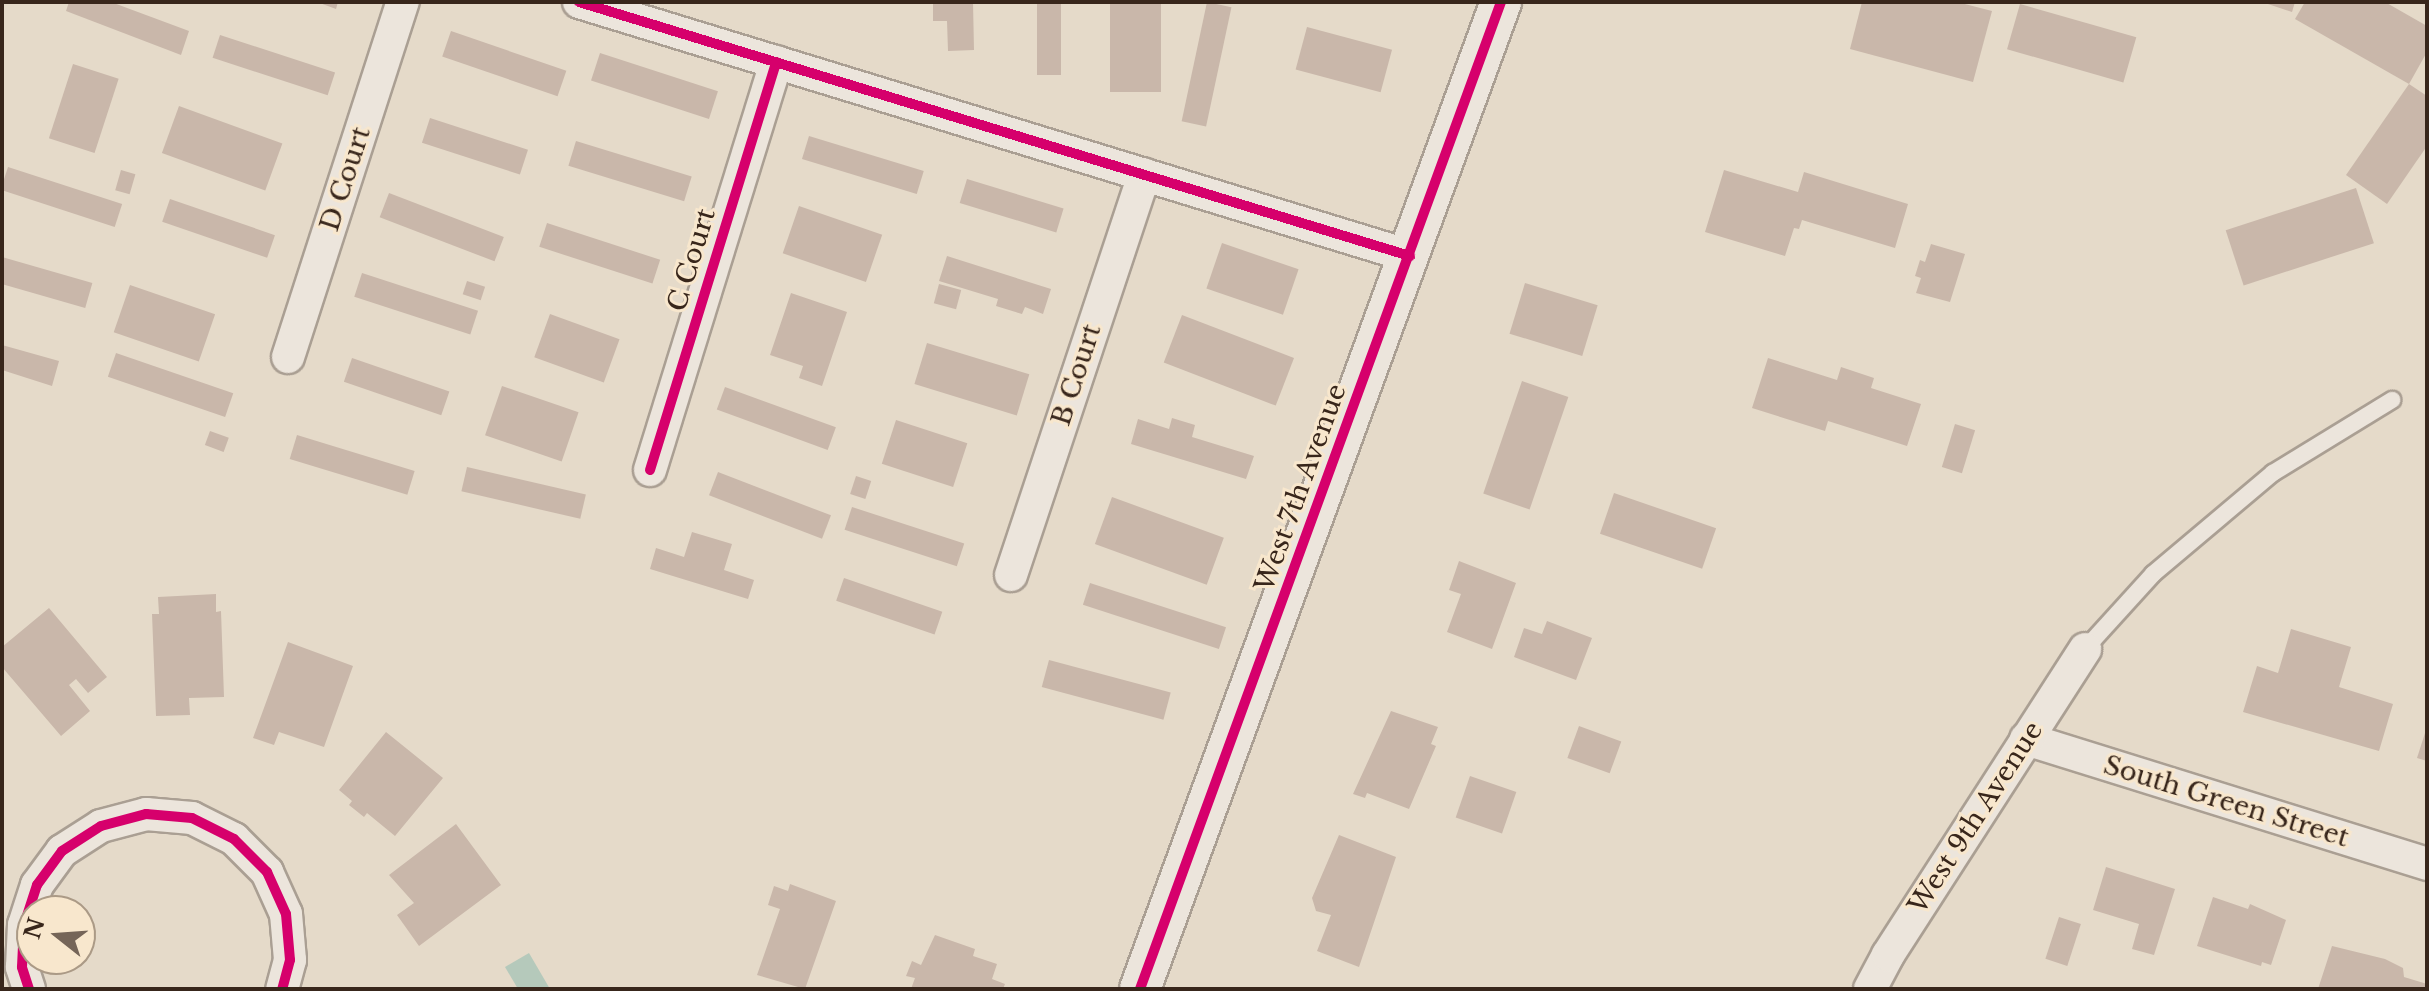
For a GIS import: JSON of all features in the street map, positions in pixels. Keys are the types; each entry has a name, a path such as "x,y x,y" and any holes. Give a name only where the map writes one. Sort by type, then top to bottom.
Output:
{"street":[{"name":"D Court","path":"288,357 403,2"},
{"path":"579,2 1410,256"},
{"name":"West 7th Avenue","path":"1140,989 1501,2"},
{"name":"C Court","path":"650,470 776,62"},
{"name":"B Court","path":"1011,575 1144,175"},
{"name":"West 9th Avenue","path":"1870,989 1888,955 2085,649"},
{"name":"South Green Street","path":"2026,739 2427,864"},
{"path":"29,989 22,967 24,925 37,885 62,851 101,826 146,814 192,818 234,839 267,872 286,914 290,960 282,989"}],"lane":[{"path":"2085,649 2153,574 2273,473 2392,400"}],"shaded area":[{"path":"529,953 550,989 518,989 505,967"}],"building":[{"path":"69,2 111,2 189,31 181,55 66,11"},
{"path":"317,2 338,2 336,9"},
{"path":"933,2 973,2 974,50 948,51 947,21 933,21"},
{"path":"1037,2 1061,2 1061,75 1037,75"},
{"path":"1110,2 1161,2 1161,92 1110,92"},
{"path":"1207,2 1231,7 1206,127 1182,121"},
{"path":"1862,2 1957,2 1992,11 1973,82 1850,49"},
{"path":"2262,2 2295,2 2292,12"},
{"path":"2305,2 2385,2 2427,26 2427,52 2409,84 2295,19"},
{"path":"2020,4 2136,37 2123,83 2007,49"},
{"path":"1307,27 1392,50 1381,92 1296,70"},
{"path":"451,31 566,71 558,96 442,57"},
{"path":"220,35 335,72 328,95 213,58"},
{"path":"600,53 718,91 709,119 591,81"},
{"path":"73,64 119,79 95,153 49,138"},
{"path":"2409,84 2427,96 2427,146 2387,204 2346,175"},
{"path":"179,106 282,144 265,191 162,153"},
{"path":"430,118 528,150 520,175 422,143"},
{"path":"809,136 924,171 917,194 802,159"},
{"path":"576,141 692,176 684,201 568,166"},
{"path":"8,167 122,204 115,227 2,190"},
{"path":"121,170 135,174 130,194 115,190"},
{"path":"1724,170 1798,192 1804,172 1908,204 1895,248 1802,220 1799,229 1794,228 1785,256 1705,232"},
{"path":"967,179 1064,209 1056,232 960,203"},
{"path":"2356,188 2374,243 2244,285 2226,230"},
{"path":"389,193 504,237 495,261 380,217"},
{"path":"170,199 275,235 267,258 162,222"},
{"path":"799,206 882,235 866,282 783,253"},
{"path":"547,223 660,260 652,284 539,247"},
{"path":"1222,243 1299,269 1283,315 1206,288"},
{"path":"1931,244 1965,254 1950,302 1916,293 1921,278 1915,276 1920,260 1925,262"},
{"path":"947,256 1051,289 1043,314 1025,307 1022,314 996,306 998,299 939,281"},
{"path":"2,257 92,283 85,308 2,284"},
{"path":"362,273 478,311 470,334 354,297"},
{"path":"467,281 485,287 481,300 463,294"},
{"path":"1525,283 1598,305 1582,356 1510,334"},
{"path":"939,284 961,290 956,309 934,303"},
{"path":"130,285 215,314 199,362 114,332"},
{"path":"791,293 847,312 822,386 799,378 803,366 770,355"},
{"path":"550,314 620,339 604,383 534,357"},
{"path":"1182,315 1294,358 1276,406 1164,363"},
{"path":"927,343 1029,374 1017,415 914,384"},
{"path":"2,345 59,361 52,386 2,370"},
{"path":"116,353 233,393 225,417 108,377"},
{"path":"352,358 449,392 441,415 344,382"},
{"path":"1768,358 1837,380 1841,367 1874,378 1871,388 1921,404 1907,446 1828,421 1825,431 1752,408"},
{"path":"1522,381 1568,397 1530,509 1483,494"},
{"path":"502,386 579,412 562,462 485,435"},
{"path":"725,387 836,427 828,450 717,410"},
{"path":"1172,418 1195,425 1192,437 1254,456 1246,479 1131,444 1138,419 1169,429"},
{"path":"896,420 967,443 953,487 882,464"},
{"path":"1955,424 1975,430 1962,473 1942,467"},
{"path":"210,431 229,438 224,452 205,445"},
{"path":"297,435 415,471 407,495 290,459"},
{"path":"467,467 586,494 580,519 461,491"},
{"path":"718,472 831,515 822,539 709,495"},
{"path":"856,476 871,481 865,499 850,494"},
{"path":"1614,493 1716,528 1702,569 1600,534"},
{"path":"1112,497 1224,538 1207,585 1095,544"},
{"path":"852,507 964,543 957,566 845,530"},
{"path":"692,532 732,544 724,570 754,580 748,599 650,569 656,548 684,557"},
{"path":"1459,561 1516,583 1492,649 1447,632 1461,594 1449,590"},
{"path":"844,578 942,612 935,635 836,601"},
{"path":"1090,583 1226,627 1219,649 1083,605"},
{"path":"216,594 216,612 221,611 224,697 189,698 190,715 156,716 152,614 159,614 158,597"},
{"path":"49,608 107,677 88,693 76,679 69,685 90,711 61,736 2,667 2,647"},
{"path":"1547,621 1592,638 1576,680 1514,657 1524,628 1542,634"},
{"path":"2291,629 2351,647 2339,687 2393,704 2379,751 2243,712 2257,666 2278,673"},
{"path":"288,642 353,666 324,747 279,732 274,745 253,738"},
{"path":"1049,660 1171,693 1163,720 1042,687"},
{"path":"1391,711 1438,727 1431,744 1436,746 1409,809 1367,793 1365,798 1353,794"},
{"path":"1579,726 1621,741 1610,773 1567,758"},
{"path":"2427,730 2427,761 2417,758"},
{"path":"386,732 443,778 395,836 367,813 364,817 349,805 352,801 339,790"},
{"path":"1470,776 1516,792 1502,834 1456,818"},
{"path":"456,824 501,885 419,946 397,915 414,903 389,875"},
{"path":"1339,835 1396,857 1359,967 1317,951 1331,915 1316,911 1312,898"},
{"path":"2106,867 2175,889 2154,955 2132,949 2139,924 2093,910"},
{"path":"790,884 836,901 805,989 757,975 780,909 768,905 774,886 788,891"},
{"path":"2213,897 2248,909 2250,904 2286,920 2271,965 2262,962 2261,966 2197,946"},
{"path":"2059,917 2081,924 2067,966 2045,959"},
{"path":"935,935 975,949 973,956 997,964 992,979 1005,984 1003,989 911,989 915,978 906,976 912,961 921,965"},
{"path":"2332,946 2385,959 2403,968 2404,977 2427,984 2427,989 2318,989"}],"cycle path":[{"path":"579,2 1410,256"},
{"path":"1140,989 1501,2"},
{"path":"650,470 776,62"},
{"path":"29,989 22,967 24,925 37,885 62,851 101,826 146,814 192,818 234,839 267,872 286,914 290,960 282,989"}]}
